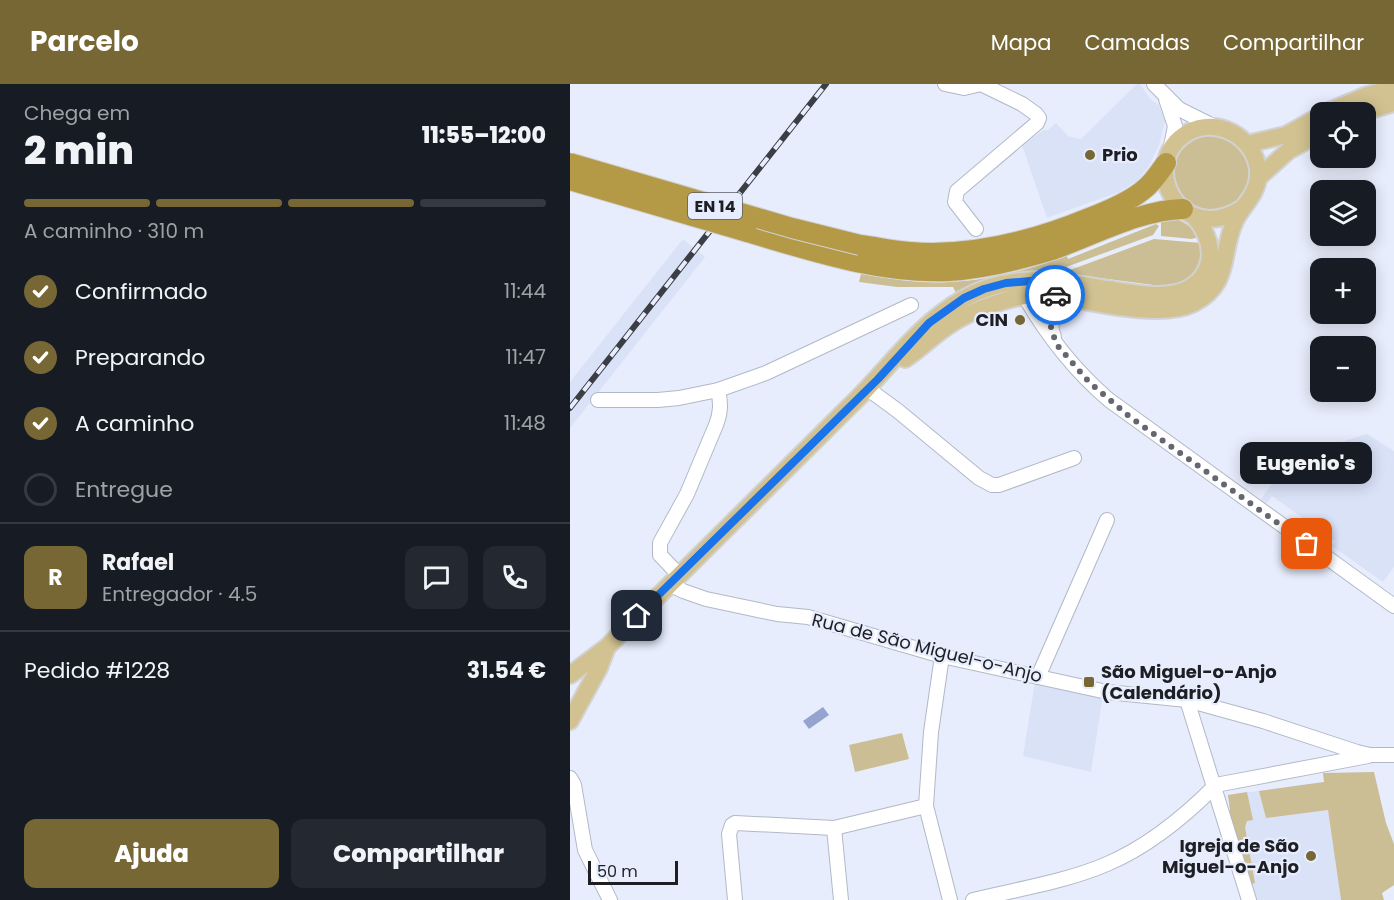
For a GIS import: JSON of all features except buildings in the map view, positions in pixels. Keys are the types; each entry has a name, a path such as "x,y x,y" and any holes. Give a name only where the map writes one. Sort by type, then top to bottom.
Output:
{"highway":[{"name":"EN 14","path":"570,180 858,254 948,252 988,248 1029,240 1103,213 1134,198 1149,185 1168,157"},
{"name":"EN 14","path":"570,163 792,228 903,270 949,271 993,265 1053,249 1155,212 1189,213"}],"main road":[{"path":"1351,102 1394,88"},
{"path":"1376,108 1394,103"},
{"path":"1247,144 1286,135 1310,122"},
{"path":"570,675 607,647 873,384 929,323 964,298 1006,283 1152,310 1168,310 1194,303 1209,292 1219,279 1225,262 1231,229 1255,189 1258,178 1254,154 1247,144 1228,130 1216,127"},
{"name":"EN 14","path":"1168,157 1178,141 1189,132 1216,127"},
{"path":"1258,178 1288,150 1310,138"},
{"path":"873,384 950,324 989,306 1047,289 1149,295 1175,294 1199,282 1210,260 1210,250 1205,233 1189,213 1175,202 1166,184 1168,157"},
{"name":"EN 14","path":"1189,213 1206,219 1219,219 1231,216 1241,209"},
{"path":"573,716 600,668 607,647"},
{"path":"570,679 576,689 573,716"}],"street":[{"path":"945,84 964,88 981,84 1022,104 1040,118 957,191 956,202 976,229"},
{"path":"1154,84 1187,114 1216,127"},
{"path":"1164,94 1174,126 1168,157"},
{"path":"1047,289 1051,329 1057,345"},
{"path":"1025,297 1057,345 1089,382 1119,409 1394,606"},
{"path":"598,400 658,400 718,390 766,373 911,305"},
{"path":"873,384 898,411 979,478 992,485 1007,484 1074,458"},
{"path":"674,580 660,555 660,543 687,494 716,425 721,403 718,390"},
{"path":"1038,677 1107,520"},
{"name":"Rua de São Miguel-o-Anjo","path":"674,580 683,591 706,599 777,614 808,617 942,656 1107,692 1187,700 1370,755 1394,755"},
{"path":"942,656 928,751 926,806 950,900"},
{"path":"1187,700 1249,900"},
{"path":"1197,727 1204,715 1217,708"},
{"path":"1321,740 1328,752 1326,765"},
{"path":"973,900 1081,874 1107,864 1158,834 1215,786 1235,780 1326,765 1370,755"},
{"path":"570,778 574,785 585,850 610,900"},
{"path":"735,900 729,834 732,825 739,822 834,828 926,806"},
{"path":"834,828 841,900"}],"shaded area":[{"name":"Prio","path":"1137,84 1140,84 1151,100 1159,105 1165,121 1159,145 1149,166 1138,180 1119,192 1047,218 1022,145 1056,123 1068,136 1081,139"},
{"path":"1211,135 1225,138 1238,146 1246,159 1249,173 1246,187 1238,200 1225,208 1211,211 1197,208 1184,200 1176,187 1173,173 1176,159 1184,146 1197,138"},
{"path":"1168,219 1186,224 1198,237 1192,239 1161,236 1161,222"},
{"path":"1156,224 1159,226 1153,235 1058,270 957,295 953,287 897,287 859,282 861,274 921,282 977,280 1031,268 1067,256 1068,259"},
{"path":"683,239 705,257 570,428 570,382"},
{"path":"1154,239 1201,243 1201,261 1192,277 1169,287 1062,273"},
{"path":"1367,434 1394,451 1394,567 1383,582 1332,546 1335,541 1272,496 1265,506 1259,502 1290,458"},
{"path":"1035,682 1100,697 1102,701 1091,772 1023,756"},
{"path":"902,733 909,759 855,772 849,745"},
{"path":"1374,772 1386,823 1394,844 1394,885 1382,893 1384,900 1341,900 1328,810 1266,818 1259,791 1324,782 1323,773"},
{"path":"1324,782 1341,900 1253,900 1228,811 1230,810 1228,795"},
{"path":"1247,792 1253,820 1247,821 1245,827 1255,883 1249,885 1228,811 1230,810 1228,795"}],"water":[{"path":"823,707 829,715 809,729 803,721"}],"railway":[{"path":"570,408 826,84"}],"way so far":[{"path":"1055,295 1051,329 1057,345 1089,382 1130,417 1307,544"}],"place":[{"name":"Prio","path":"1090,155"},
{"name":"CIN","path":"1020,320"},
{"name":"Eugenio's","path":"1307,544"},
{"name":"São Miguel-o-Anjo (Calendário)","path":"1089,682"},
{"name":"Igreja de São Miguel-o-Anjo","path":"1311,856"}],"route":[{"path":"637,616 878,379 929,323 947,309 984,289 1027,280 1042,280 1045,293 1055,295"}]}
